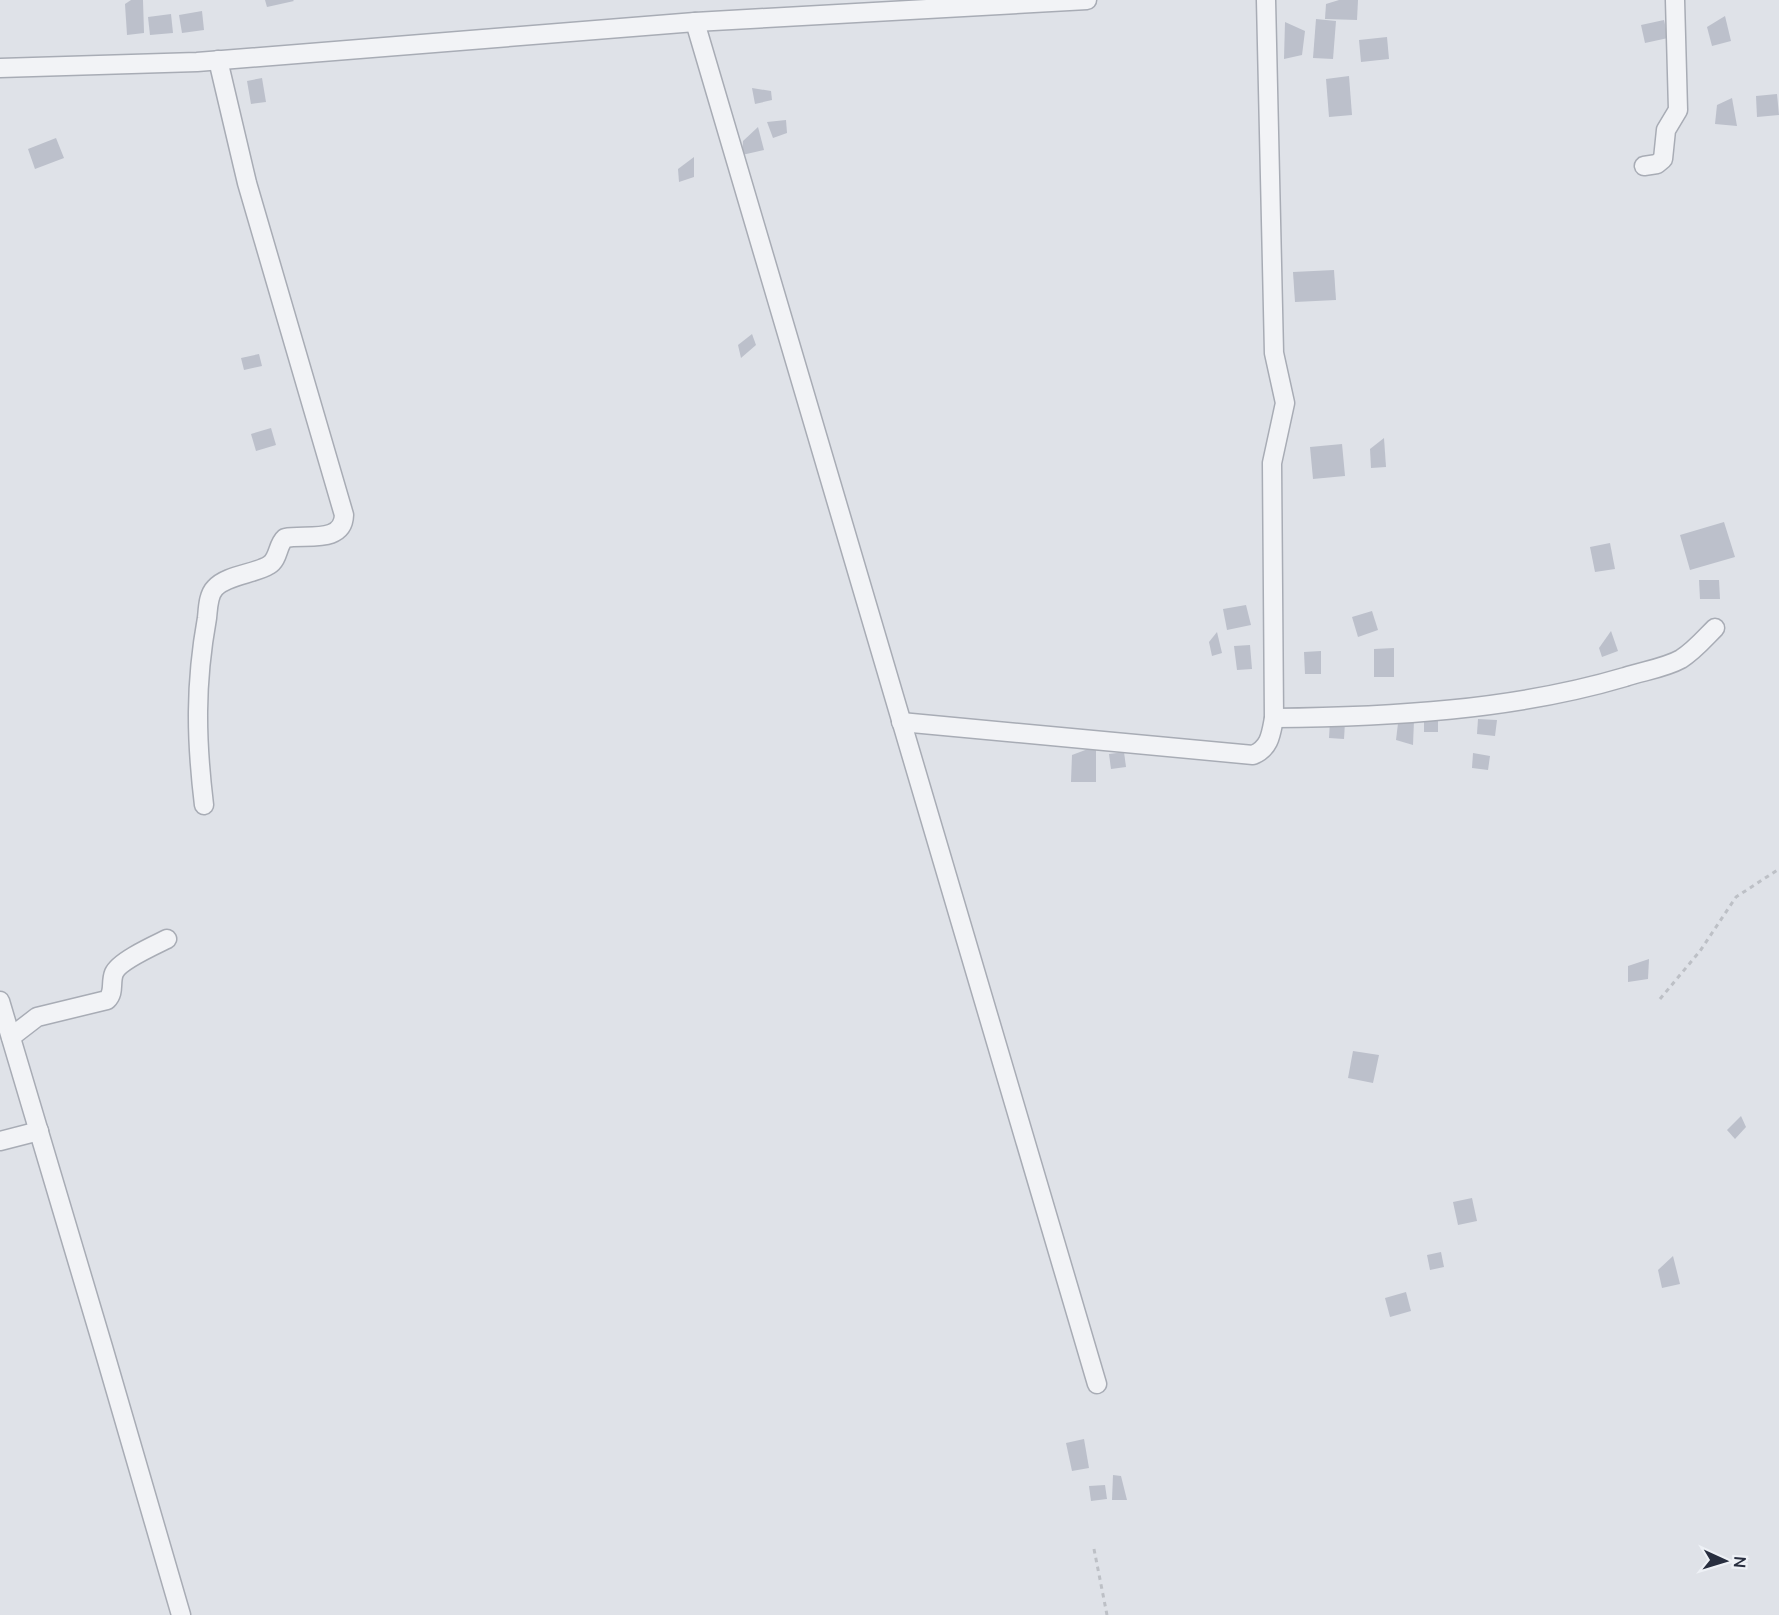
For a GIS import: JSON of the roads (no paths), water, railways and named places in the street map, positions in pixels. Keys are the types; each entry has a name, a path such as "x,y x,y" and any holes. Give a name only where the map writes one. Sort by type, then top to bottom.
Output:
{"street":[{"path":"0,68 218,60 695,22 1087,0"},
{"path":"901,722 1253,755 1269,743 1274,718 1272,463 1285,402 1274,353 1266,0"},
{"path":"1644,166 1657,164 1663,159 1666,130 1678,111 1675,0"},
{"path":"695,22 1097,1384"},
{"path":"204,805 196,706 211,593 220,583 269,565 285,538 330,535 337,532 344,515 247,183 218,60"},
{"path":"1274,718 1421,711 1524,700 1603,683 1672,663 1688,654 1715,628"},
{"path":"11,1037 37,1017 106,1000 112,994 114,974 119,967 167,939"},
{"path":"0,1001 181,1615"},
{"path":"0,1141 39,1131"}]}
